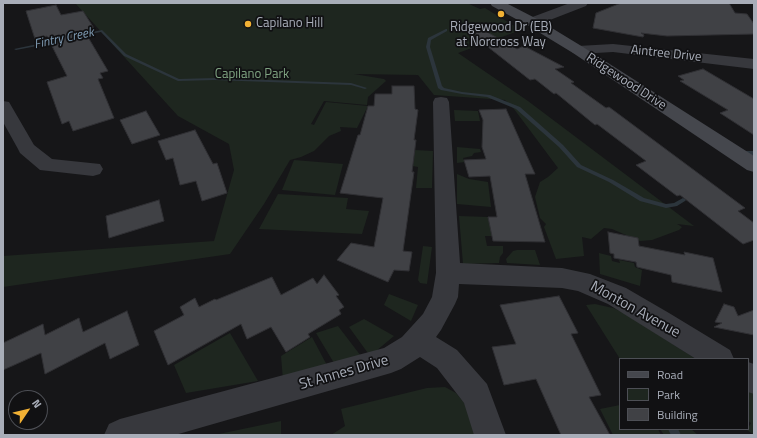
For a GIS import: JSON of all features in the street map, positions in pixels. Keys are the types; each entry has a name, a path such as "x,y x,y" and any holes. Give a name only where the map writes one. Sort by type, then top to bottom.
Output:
{"main road":[{"name":"Ridgewood Drive","path":"496,3 532,22 578,50 754,165"}],"street":[{"path":"532,22 582,3"},
{"name":"Aintree Drive","path":"578,50 613,48 754,64"},
{"name":"St Annes Drive","path":"120,435 391,360 412,346 418,340 432,322 442,304 445,297 448,273 441,102"},
{"path":"3,106 27,149 47,165 93,169"},
{"name":"Monton Avenue","path":"448,273 562,278 581,281 617,296 718,358"},
{"path":"418,340 447,359 476,395 490,435"}],"green space":[{"name":"Capilano Park","path":"75,3 467,3 480,9 485,8 521,30 458,53 528,101 694,226 677,224 682,227 679,230 652,240 640,241 612,229 604,228 591,239 582,237 584,256 556,259 544,227 546,224 540,218 535,197 540,182 558,168 514,109 505,100 434,95 418,75 354,74 384,79 386,81 368,97 367,105 324,101 311,124 314,125 326,102 368,106 357,128 340,127 341,131 329,136 314,151 290,160 264,204 230,254 3,287 3,256 214,241 234,170 229,144 178,116"},
{"path":"454,110 478,111 480,121 455,121"},
{"path":"457,147 480,149 481,152 474,153 472,156 463,158 465,162 457,163"},
{"path":"415,150 433,151 432,188 416,188 418,167 413,166"},
{"path":"294,160 343,164 335,195 282,190"},
{"path":"457,174 469,179 488,182 491,207 457,204"},
{"path":"278,194 348,198 346,209 369,211 362,234 259,229"},
{"path":"459,216 488,217 492,236 485,236 487,246 503,246 503,253 500,257 499,263 463,264"},
{"path":"423,246 432,247 427,284 420,283 418,280"},
{"path":"535,250 540,265 507,263 506,259 513,251"},
{"path":"599,253 611,256 612,261 620,263 619,260 634,263 635,267 642,270 640,286 600,274"},
{"path":"389,294 418,305 411,321 384,305"},
{"path":"595,304 613,308 624,313 694,358 619,358 586,305"},
{"path":"364,319 394,336 370,356 349,327"},
{"path":"338,326 364,360 337,368 316,333"},
{"path":"230,333 258,381 186,393 174,365"},
{"path":"312,337 330,371 283,380 281,356"},
{"path":"749,386 754,389 754,435 747,430 749,430 751,423 749,422"},
{"path":"445,387 456,393 465,404 478,435 331,435 345,426 341,409 427,388"},
{"path":"619,405 619,430 658,430 661,435 613,435 600,409"},
{"path":"281,421 281,435 214,435"},
{"path":"661,430 692,430 698,435 664,435"}],"building":[{"path":"621,3 729,3 735,13 747,14 754,24 754,34 667,36 641,33 644,35 643,37 593,28 596,13"},
{"path":"56,5 61,15 83,11 95,30 85,32 108,71 100,73 103,78 98,79 114,118 73,131 69,121 62,124 47,82 67,76 47,36 35,39 26,11"},
{"path":"480,28 517,49 524,46 564,67 555,69 574,82 571,83 606,108 609,107 745,208 738,211 754,223 754,240 743,244 680,195 677,196 636,165 646,161 597,124 595,125 556,93 554,94 535,79 530,80 474,36"},
{"path":"703,69 754,99 754,135 720,113 728,110 680,81 684,80 678,76"},
{"path":"392,86 414,86 415,109 418,110 414,140 416,140 412,172 414,172 403,251 412,252 409,271 394,270 388,282 337,260 351,243 374,247 383,198 340,193 358,135 360,135 368,106 374,106 375,94 392,94"},
{"path":"506,109 535,174 525,174 545,242 493,241 488,217 497,217 490,176 469,177 464,160 486,159 482,147 483,120 479,110"},
{"path":"146,111 160,135 132,144 120,120"},
{"path":"195,130 213,164 217,163 227,193 202,201 196,181 180,185 173,158 166,160 158,141"},
{"path":"159,200 164,221 109,238 106,216"},
{"path":"608,232 638,238 639,246 685,255 684,252 713,258 722,292 672,282 671,275 637,267 636,262 614,258 614,254 610,253"},
{"path":"324,275 339,295 336,296 344,307 339,310 341,314 308,334 310,337 286,352 271,327 247,339 241,324 168,365 154,331 184,315 180,307 195,298 199,307 215,299 216,300 272,277 281,295 313,278 317,284"},
{"path":"559,296 578,333 571,334 601,395 589,397 610,435 561,435 536,379 504,385 492,347 516,344 500,305"},
{"path":"724,304 734,307 738,316 754,310 754,335 714,327 722,323 715,322"},
{"path":"127,311 139,345 110,359 105,343 45,374 41,353 3,370 3,343 43,324 45,335 79,318 83,332"}],"waterway":[{"path":"446,30 429,39 428,47 440,87 462,93 488,96 518,108 561,146 579,166 611,181 642,200 666,206 675,205 683,200"},
{"path":"79,35 102,31 125,55 178,80 214,79 351,84 365,88"},
{"name":"Fintry Creek","path":"16,49 57,41"},
{"path":"745,154 754,153"},
{"path":"673,430 677,435"}],"place":[{"name":"Ridgewood Dr (EB) at Norcross Way","path":"501,14"},
{"name":"Capilano Hill","path":"248,24"}]}
